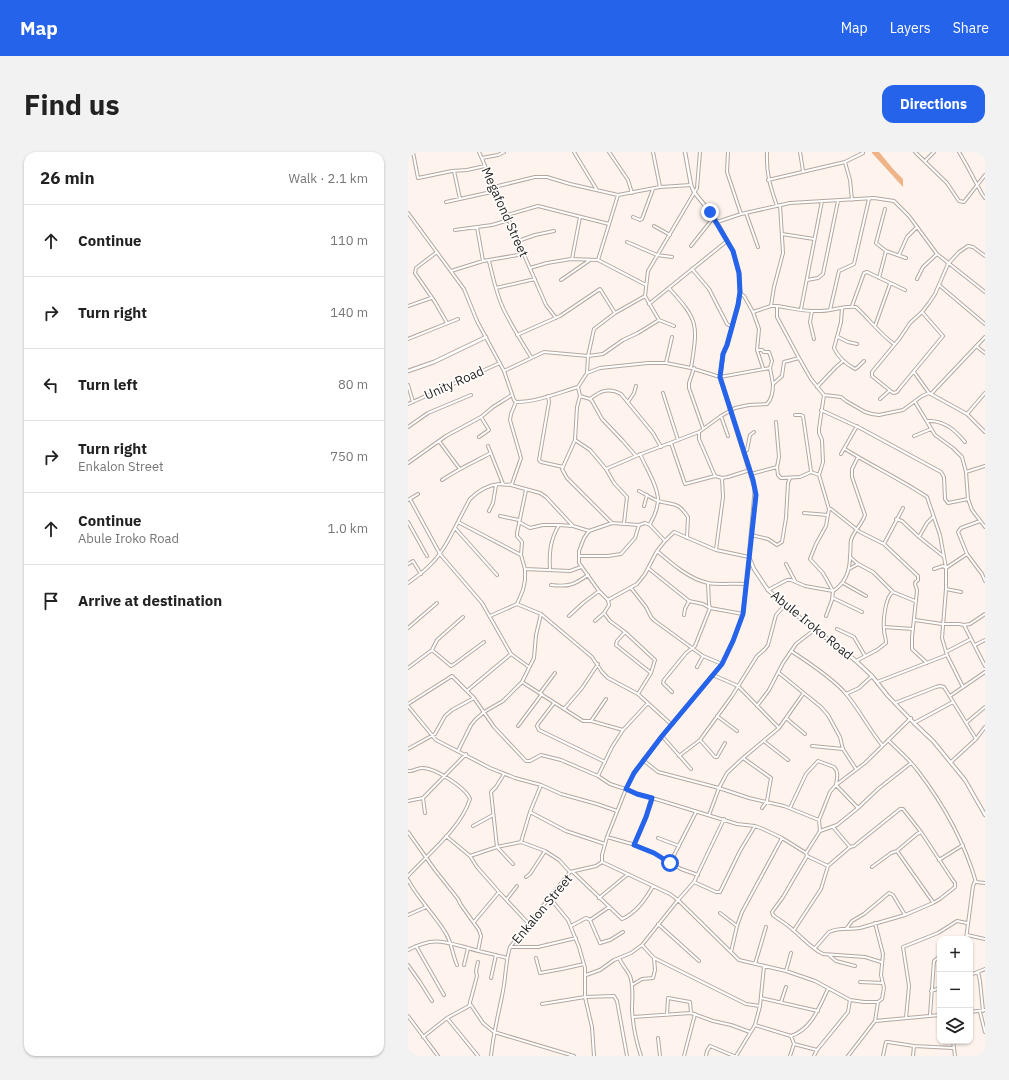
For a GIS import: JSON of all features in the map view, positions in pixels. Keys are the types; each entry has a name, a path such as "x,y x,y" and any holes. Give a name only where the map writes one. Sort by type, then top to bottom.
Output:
{"street":[{"path":"413,152 418,178 485,166"},
{"name":"Megafond Street","path":"479,152 530,268 547,263 571,259 598,260 646,285"},
{"path":"482,158 498,155 504,152"},
{"path":"574,152 597,190"},
{"path":"609,152 628,180 632,193"},
{"path":"653,152 660,187"},
{"path":"684,152 691,185 694,192 717,222 733,251 739,273 740,292 732,327 723,354 720,377 744,451 756,495 743,614 733,641 722,664 643,760 626,789 607,837 602,855 602,862 670,894 739,960 786,971 815,981 850,1000 878,1002"},
{"path":"674,326 659,320 648,304 645,296 646,285 648,272 697,188 700,152"},
{"path":"728,152 727,172 741,214"},
{"path":"767,152 768,180 776,206"},
{"path":"800,152 803,171"},
{"path":"915,152 947,183 959,201 964,202 985,175"},
{"path":"925,161 934,152"},
{"path":"959,152 976,185 985,198"},
{"path":"768,180 845,162 863,153"},
{"path":"845,162 850,180 852,200"},
{"path":"454,171 460,199"},
{"path":"494,187 535,177 547,177 618,195 660,187 691,185"},
{"path":"633,217 640,220 642,219 653,188"},
{"path":"446,202 496,191"},
{"path":"598,260 618,195"},
{"path":"717,222 741,214 790,203 869,199 894,201 909,216 937,254 985,292"},
{"path":"830,310 839,271 854,264 869,199"},
{"path":"801,310 822,201"},
{"path":"806,280 818,278 823,274 838,201"},
{"path":"772,306 774,286 783,252 780,205"},
{"path":"507,216 538,206 609,224"},
{"path":"885,209 876,241 877,245 886,251 906,258"},
{"path":"746,213 758,247"},
{"path":"408,214 464,289 477,321 504,371 512,395 516,402"},
{"path":"571,259 580,217"},
{"path":"690,246 714,217"},
{"path":"455,230 509,220"},
{"path":"654,226 670,235"},
{"path":"477,227 483,261"},
{"path":"899,255 907,237 917,227"},
{"path":"518,241 535,235 554,231"},
{"path":"782,234 814,239"},
{"path":"648,304 670,288 727,241"},
{"path":"627,242 657,256 672,257"},
{"path":"922,312 943,336 897,392 892,393 871,374 910,323 922,312 935,294 948,264 959,252 968,246 973,246 985,256"},
{"path":"878,278 886,251"},
{"path":"437,252 416,268 415,273 435,302 447,323"},
{"path":"451,271 483,261 524,254"},
{"path":"917,279 924,267 937,254"},
{"path":"561,280 591,259"},
{"path":"489,261 503,308 531,357"},
{"path":"530,268 546,306 556,318"},
{"path":"692,269 709,289 727,324 732,327"},
{"path":"852,306 864,273 867,272 905,290"},
{"path":"496,288 535,279"},
{"path":"875,326 890,284"},
{"path":"939,285 985,324"},
{"path":"670,288 684,304 693,318 696,328 689,388 703,428"},
{"path":"517,334 556,318 600,289 615,313"},
{"path":"740,292 753,312 759,329 757,350 763,368"},
{"path":"612,523 568,478 563,467 575,440 577,408 580,396 578,387 586,373 593,331 615,313 645,296"},
{"path":"408,306 431,298"},
{"path":"753,312 772,306 812,311 830,310 852,306 856,307 883,336 894,344"},
{"path":"777,306 778,317 799,358 817,387 824,395 841,397 872,414 903,410 916,402 922,396 930,393 985,337"},
{"path":"842,308 841,322 834,348 843,361 855,368 858,368 864,361"},
{"path":"812,311 810,322 814,339"},
{"path":"408,339 458,319"},
{"path":"504,371 544,352 588,356 603,354 623,340 659,320"},
{"path":"838,336 848,342 857,344"},
{"path":"408,371 434,362 486,337"},
{"path":"666,363 672,338"},
{"path":"976,346 985,353"},
{"path":"606,469 640,454 699,432 731,410 749,405 767,404 771,399 773,391 770,368 772,361 769,352 757,350"},
{"path":"773,384 782,376 784,362 799,358"},
{"path":"817,387 834,368 843,361"},
{"name":"Unity Road","path":"408,404 500,363"},
{"path":"586,373 600,368 648,363 666,363 692,368 720,377 763,368 770,368"},
{"path":"914,372 930,393 967,414 985,432"},
{"path":"408,385 413,402"},
{"path":"628,402 634,393 636,386"},
{"path":"516,402 529,401 578,387"},
{"path":"590,399 595,394 604,390 610,390 621,394 653,433 661,447"},
{"path":"880,399 889,391"},
{"path":"663,393 678,440"},
{"path":"967,414 985,393"},
{"path":"408,427 428,413 471,395"},
{"path":"408,463 458,429 481,417 493,407 512,395"},
{"path":"824,395 819,429 822,440 823,462 819,474 829,509 826,526 810,558 823,573 833,592 826,616"},
{"path":"548,396 549,402 539,460 541,462 563,467"},
{"path":"580,396 590,399 602,419 636,456"},
{"path":"511,485 521,458 510,420 516,402"},
{"path":"916,402 935,435 948,444 962,457 966,472 968,499 972,510 985,527"},
{"path":"821,410 857,426 941,472 944,477 945,499 948,503 968,499"},
{"path":"795,415 801,414 803,416 811,472"},
{"path":"721,416 728,436"},
{"path":"479,437 489,430 481,417"},
{"path":"927,421 934,421 946,425 954,430 965,442"},
{"path":"776,422 779,457 777,467 778,475 788,483"},
{"path":"841,454 857,426"},
{"path":"914,436 931,429"},
{"path":"699,432 699,439 715,476"},
{"path":"744,451 747,450 750,435 754,432"},
{"path":"575,440 590,450 606,469 614,483 627,497 624,523"},
{"path":"439,441 459,468"},
{"path":"671,443 685,484 715,476 722,478 777,467"},
{"path":"488,446 503,484"},
{"path":"845,449 926,497 940,535 946,568 942,638 947,654 963,688"},
{"path":"442,480 459,468 466,467 491,453"},
{"path":"640,454 657,492 658,501 650,524"},
{"path":"833,592 843,583 849,569 851,540 856,528 864,518 852,477 852,469 858,457"},
{"path":"966,472 985,466"},
{"path":"784,479 800,477 811,472 819,474"},
{"path":"716,550 722,503 722,478"},
{"path":"751,536 768,538 777,545 782,542 786,518 788,483 790,478"},
{"path":"490,511 496,484"},
{"path":"408,584 433,563 440,554 470,499 483,489 496,484 511,485 540,493 546,497 573,526"},
{"path":"490,616 517,604 523,590 525,569 521,555 522,542 517,536 517,533 526,490"},
{"path":"639,491 658,501 674,503 682,509 688,517 687,538"},
{"path":"418,494 409,500 440,554 469,587 490,616 511,654 529,667"},
{"path":"644,506 647,495"},
{"path":"884,544 903,508"},
{"path":"829,509 860,532 884,544 918,576 918,580 915,583 918,591 915,601 912,650 927,663"},
{"path":"804,513 828,515"},
{"path":"500,516 519,521 530,528 543,525 559,525 573,526 589,531 612,523 639,525 645,523 650,524 665,541"},
{"path":"919,537 927,523 933,518"},
{"path":"896,519 902,521 943,556"},
{"path":"980,521 959,529 958,532 967,554 982,574 985,581"},
{"path":"408,522 427,556"},
{"path":"458,522 521,555"},
{"path":"550,570 549,551 559,525"},
{"path":"579,556 608,556 621,554 635,538 639,525"},
{"path":"455,528 497,575"},
{"path":"589,531 582,544 579,563 599,591 608,600 608,607 595,621"},
{"path":"608,600 631,588 640,581 657,551 674,532 716,550 749,558"},
{"path":"657,551 670,562 698,580 708,583 746,584"},
{"path":"934,569 943,566 946,568 967,554"},
{"path":"850,557 858,564 873,572 893,592 915,601"},
{"name":"Abule Iroko Road","path":"749,558 756,574 768,590 814,630 837,645 856,661 872,676 895,704 933,741 969,786 984,809 985,815"},
{"path":"408,564 414,561 421,574"},
{"path":"786,564 795,581"},
{"path":"849,569 858,564"},
{"path":"525,569 570,572 582,567"},
{"path":"648,568 689,601 703,604 710,608 743,614"},
{"path":"552,585 569,586 576,584 588,575"},
{"path":"768,590 787,580 795,581 805,586 833,592"},
{"path":"672,692 664,683 664,680 686,653 695,646 710,608 708,583"},
{"path":"843,583 866,596"},
{"path":"631,588 646,607 651,617 703,656 722,664"},
{"path":"946,589 962,592"},
{"path":"569,616 599,591"},
{"path":"856,661 877,650 886,643 884,627 887,601 890,594 893,592"},
{"path":"832,598 862,612"},
{"path":"684,615 689,601"},
{"path":"408,628 437,603"},
{"path":"517,604 541,614 592,656 602,672 608,678 638,694 672,725"},
{"path":"679,756 700,740 757,656 768,645 776,615 785,605"},
{"path":"604,613 610,621 655,660 651,673 638,694"},
{"path":"458,750 471,725 484,712 503,700 522,682 534,658 536,635 541,614"},
{"path":"915,620 942,624 964,625 970,624 985,614"},
{"path":"408,668 432,650 438,640 463,616"},
{"path":"964,625 985,666"},
{"path":"884,627 913,629"},
{"path":"837,629 854,636 865,656"},
{"path":"756,706 769,690 783,663 796,644 814,630"},
{"path":"624,632 617,641 616,645 651,673"},
{"path":"877,683 947,654 971,639"},
{"path":"975,645 985,640"},
{"path":"432,650 448,664 453,665 484,642"},
{"path":"791,651 809,662 846,694 882,745"},
{"path":"468,691 511,654"},
{"path":"697,666 703,656"},
{"path":"564,709 582,688 598,664"},
{"path":"950,696 985,672"},
{"path":"518,726 555,673"},
{"path":"779,673 803,694 821,707 828,715 840,737 843,749 856,769"},
{"path":"713,674 738,686 756,706 770,717 779,728"},
{"path":"617,811 597,804 568,797 541,785 515,778 490,768 466,754 436,740 408,705 452,676 468,691 494,727 526,761 530,762 540,755 561,760 598,776 610,784 637,794 738,824 755,826 782,838 828,866"},
{"path":"846,694 859,688 872,676"},
{"path":"522,682 583,721 591,721 623,730"},
{"path":"895,704 940,686 944,687 976,739"},
{"path":"709,815 719,788 727,773 779,728 803,694"},
{"path":"408,749 435,734 445,716 474,698"},
{"path":"591,721 606,699"},
{"path":"914,723 953,702"},
{"path":"554,703 538,724 537,726 539,730 605,762"},
{"path":"598,776 612,747 623,730 648,703"},
{"path":"966,723 985,707"},
{"path":"717,716 737,731"},
{"path":"786,718 804,734"},
{"path":"881,962 865,957 823,954 773,915 772,912 783,897 820,831 818,820 830,792 836,785 865,763 911,718"},
{"path":"951,762 976,739 985,727"},
{"path":"662,736 691,769"},
{"path":"700,740 715,757 717,757 725,743"},
{"path":"888,740 918,770 949,816 963,845 976,882"},
{"path":"764,742 788,760"},
{"path":"812,746 843,749"},
{"path":"408,801 423,798 466,754"},
{"path":"743,758 771,778 767,801 762,808"},
{"path":"643,760 658,772 719,788 749,798 767,801 790,808 818,820"},
{"path":"790,808 806,774 818,760 836,769 838,772 836,785"},
{"path":"820,831 833,827 911,763"},
{"path":"408,771 412,772 424,768 444,777 457,784 467,793 470,799 465,811 446,836 408,876"},
{"path":"504,774 491,792 493,815 497,847 514,864"},
{"path":"521,842 530,812 541,785"},
{"path":"836,785 858,808"},
{"path":"423,798 424,813"},
{"path":"634,845 652,798"},
{"path":"794,930 821,889 828,866 850,847 854,846 902,809 921,832 954,883 955,887 933,903 905,915 860,928 846,928 830,932 815,948"},
{"path":"530,812 566,831 605,844"},
{"path":"670,863 696,812"},
{"path":"474,826 493,815"},
{"path":"586,975 600,970 614,960 631,953 642,945 694,882 724,819"},
{"path":"694,882 716,892 720,892 740,851 755,826"},
{"path":"833,827 850,847"},
{"path":"408,832 450,890 458,898 461,905 481,934 478,951"},
{"path":"872,867 891,853 897,851 921,832"},
{"path":"446,836 470,856 499,892 529,924"},
{"path":"607,837 654,853 670,863 698,875"},
{"path":"658,838 680,846"},
{"path":"731,952 742,912 782,838"},
{"path":"470,856 497,847 521,842 545,851 559,860 620,918 624,918 641,904 648,896 653,886"},
{"path":"939,860 963,845"},
{"path":"526,877 545,851"},
{"path":"897,851 933,903"},
{"name":"Enkalon Street","path":"491,1056 510,947 549,897 571,872 596,866 602,862"},
{"path":"598,898 628,874"},
{"path":"408,880 409,885 445,932 451,943 454,959 457,965"},
{"path":"967,936 973,886 975,881 976,882"},
{"path":"976,882 985,882"},
{"path":"506,900 517,886"},
{"path":"474,923 499,892"},
{"path":"846,928 889,893 893,895 905,915"},
{"path":"549,897 565,916 571,926 584,964 586,975 585,997 592,1027 594,1056"},
{"path":"590,920 608,906"},
{"path":"408,915 426,907"},
{"path":"720,913 737,926"},
{"path":"571,926 586,918 590,920"},
{"path":"590,920 600,943 610,940 623,932"},
{"path":"906,1018 909,986 903,947 938,933 957,921 968,923"},
{"path":"658,924 699,961"},
{"path":"848,1056 875,1021 878,1002 882,999 884,983 881,975 881,962 883,954 875,924"},
{"path":"755,964 766,927"},
{"path":"973,937 985,939"},
{"path":"510,947 538,947 576,938"},
{"path":"408,950 429,942 451,943 507,958"},
{"path":"642,945 654,958 746,1004 760,1006"},
{"path":"416,946 444,996"},
{"path":"464,965 468,948"},
{"path":"786,971 791,952"},
{"path":"491,978 496,955"},
{"path":"829,955 836,961 855,966"},
{"path":"536,958 540,972 562,970 584,964"},
{"path":"619,958 629,974 632,985 635,1036 641,1056"},
{"path":"632,985 642,979 653,978 655,970 654,958"},
{"path":"930,1015 934,961 937,958"},
{"path":"423,1037 447,1018 469,1006 477,976 476,971 478,962"},
{"path":"408,965 432,1001"},
{"path":"706,1056 710,1046 735,1056 755,1025 760,1006 764,966"},
{"path":"973,974 985,969"},
{"path":"973,1012 984,1011 978,972"},
{"path":"860,982 884,983"},
{"path":"781,1002 786,987"},
{"path":"755,1025 791,1036 797,1034 807,1027 818,1011 828,989"},
{"path":"931,991 937,989"},
{"path":"542,1004 585,997 612,995 617,998 627,1056"},
{"path":"667,1015 668,998 690,1002 691,1013"},
{"path":"761,998 818,1011"},
{"path":"814,1056 817,1050 848,1012 850,1000"},
{"path":"469,1006 471,1005 481,1020 494,1032 574,1056"},
{"path":"980,1012 985,1032"},
{"path":"633,1017 691,1013 750,1032"},
{"path":"684,1056 695,1014"},
{"path":"875,1021 937,1015"},
{"path":"408,1016 438,1056"},
{"path":"447,1018 478,1056"},
{"path":"790,1056 794,1044 791,1036"},
{"path":"658,1038 660,1056"},
{"path":"883,1056 886,1042 914,1046 953,1048"},
{"path":"794,1044 817,1050"},
{"path":"953,1044 955,1056"},
{"path":"913,1056 914,1046"}],"shaded area":[{"path":"879,152 903,179 903,187 872,153"}],"route":[{"path":"670,863 654,853 634,845 652,798 626,789 643,760 722,664 737,632 743,614 756,495 753,480 720,377 723,354 738,305 740,292 739,273 733,251 710,212"}]}
